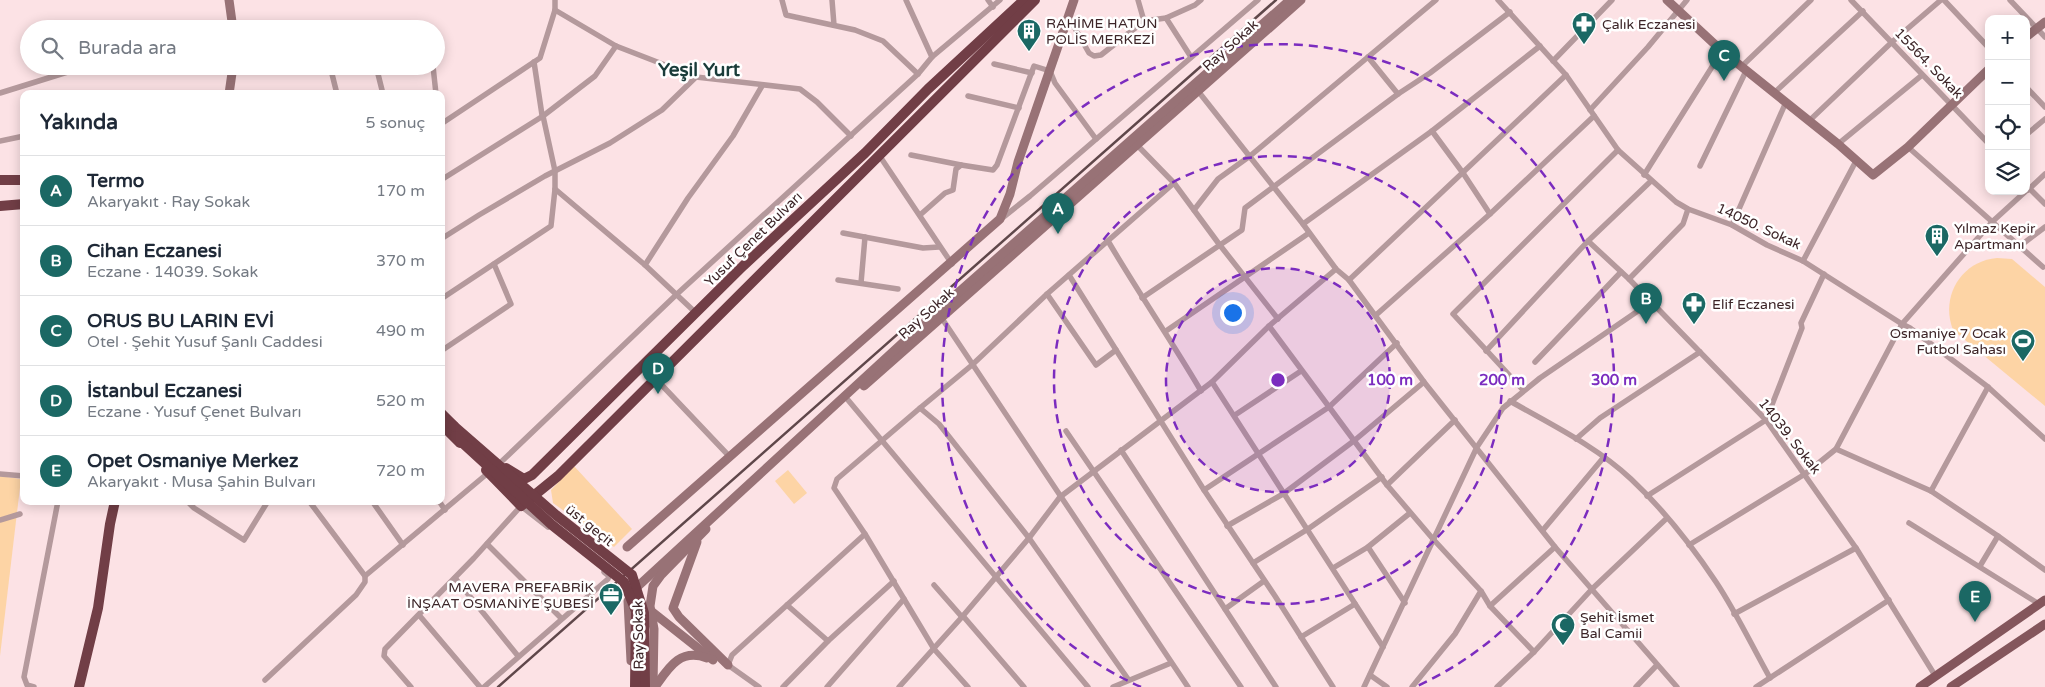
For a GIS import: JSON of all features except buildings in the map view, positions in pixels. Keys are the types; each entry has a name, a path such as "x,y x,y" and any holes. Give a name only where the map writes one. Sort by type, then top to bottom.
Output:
{"highway":[{"name":"Yusuf Çenet Bulvarı","path":"500,463 524,479 532,475 743,266 1024,0"},
{"path":"445,422 488,473 521,506 558,476 1035,0"},
{"path":"0,180 20,180"},
{"path":"0,206 20,204"},
{"path":"445,422 500,463"},
{"path":"445,422 552,525 624,582 636,611 633,687"},
{"name":"üst geçit","path":"445,422 556,515 632,575 644,613 645,687"},
{"path":"81,687 98,608 110,524 115,505"}],"main road":[{"path":"1920,687 2042,602"},
{"path":"1950,687 2045,624"}],"street":[{"path":"228,0 231,20"},
{"path":"445,119 540,58 555,10 555,0"},
{"path":"782,0 786,15 855,30 883,41 918,74"},
{"path":"832,0 834,25"},
{"path":"906,0 932,57"},
{"path":"988,0 993,7"},
{"path":"500,463 677,294 918,74 932,57 1000,0"},
{"path":"1000,220 1074,0"},
{"path":"1138,0 1144,21"},
{"path":"1068,16 1089,53 1094,56 1101,55 1144,21 1166,18 1201,0"},
{"path":"627,547 1000,220 1258,0"},
{"path":"633,687 628,601 636,588 934,313 1290,0"},
{"name":"Ray Sokak","path":"654,687 654,629 650,606 653,586 661,575 707,527 848,400 1301,0"},
{"path":"1194,210 1218,180 1250,156 1436,0"},
{"name":"14050. Sokak","path":"1498,0 1566,75 1618,150 1676,202 1688,209 1732,225 1767,245 1803,261 1910,328 1988,388 2044,437"},
{"path":"1553,60 1612,0"},
{"path":"1667,0 1743,69 1838,144 1873,175 1908,147 1985,73"},
{"path":"1590,110 1648,47 1687,0"},
{"path":"1700,166 1743,69 1811,0"},
{"name":"15564. Sokak","path":"1851,0 1985,140"},
{"path":"1809,121 1892,42 1942,0 1985,44"},
{"path":"2010,0 2041,25 2045,37"},
{"path":"555,10 616,46 696,77 800,90 817,102 851,136"},
{"path":"1142,298 1242,230 1245,208 1510,12"},
{"path":"1774,93 1862,12"},
{"path":"1166,18 1191,57"},
{"path":"2030,34 2041,25"},
{"path":"445,177 542,116 595,76 616,46"},
{"path":"1303,224 1432,131 1540,46"},
{"path":"1644,175 1722,51"},
{"path":"1368,57 1398,94"},
{"path":"445,296 551,226 555,171 542,116 534,62"},
{"path":"994,64 1032,74"},
{"path":"911,155 993,170 997,165 1034,66 1050,71"},
{"path":"1050,71 1055,83 1096,138"},
{"path":"0,92 57,75"},
{"path":"230,90 232,75"},
{"path":"332,75 335,90"},
{"path":"378,75 382,90"},
{"path":"434,75 436,90"},
{"path":"1349,280 1566,75"},
{"path":"1838,144 1922,75"},
{"path":"445,236 479,214 555,171 610,143 662,110 696,77"},
{"path":"645,265 688,198 733,136 762,86"},
{"path":"1198,91 1336,269 1349,280 1424,382 1555,547 1677,687"},
{"path":"2030,91 2045,106"},
{"path":"968,96 1019,108"},
{"path":"1732,225 1786,102"},
{"path":"1376,316 1490,214 1594,116"},
{"path":"2030,132 2045,119"},
{"path":"1432,131 1490,214"},
{"path":"0,140 20,137"},
{"path":"1137,145 1174,183 1278,319"},
{"path":"1908,147 2043,267"},
{"path":"1523,390 1453,314 1618,150"},
{"path":"879,155 952,264"},
{"path":"1803,261 1856,161"},
{"path":"920,214 945,193 953,190 956,169 961,165"},
{"path":"2030,186 2045,174"},
{"path":"1486,351 1588,241 1651,181"},
{"path":"968,687 934,649 865,534 834,488 834,483 881,440 972,365 1047,294 1174,183"},
{"path":"555,189 645,265 696,314"},
{"path":"2030,192 2045,204"},
{"path":"1689,545 1805,474 1836,449 1902,324 1992,222 2021,195"},
{"path":"1629,279 1683,224 1688,209"},
{"path":"2020,246 2045,227"},
{"path":"844,233 923,248 939,247"},
{"path":"1166,332 1309,233"},
{"path":"861,283 865,237"},
{"path":"1108,241 1201,391"},
{"name":"14039. Sokak","path":"1588,241 1629,279 1766,420 1856,548 1936,677"},
{"path":"445,348 511,304 494,264"},
{"path":"898,687 962,617 1029,538 1060,496 1212,382 1269,326 1336,269"},
{"path":"1535,362 1621,272"},
{"path":"1647,496 1766,420 1802,328 1800,323 1824,274"},
{"path":"1069,276 1227,526 1333,687"},
{"path":"838,280 898,289"},
{"path":"1047,294 1096,365 1116,350"},
{"path":"1364,687 1477,447 1510,401 1523,390 1651,302"},
{"path":"942,317 972,365 1188,687"},
{"path":"1269,326 1387,485 1481,591 1490,606 1534,652"},
{"path":"1204,490 1329,407 1397,343"},
{"path":"1576,439 1600,418 1700,352"},
{"path":"1235,415 1302,371"},
{"path":"656,379 729,456"},
{"path":"1212,382 1383,647"},
{"path":"1227,526 1283,494 1355,440 1424,382"},
{"path":"1932,491 1988,388"},
{"path":"848,400 1088,687"},
{"path":"1510,401 1604,457 1631,479 1647,496 1689,545 1716,582 1770,678"},
{"path":"920,408 939,424 1029,538 1128,679"},
{"path":"1387,485 1455,420"},
{"path":"1066,431 1241,687"},
{"path":"1836,449 1932,491 2045,570"},
{"path":"1121,450 1276,687"},
{"path":"1543,530 1604,457"},
{"path":"365,576 488,473"},
{"path":"0,474 20,476"},
{"path":"1253,563 1308,529 1382,477"},
{"path":"34,687 27,686 24,676 57,505"},
{"path":"191,505 244,540 266,505"},
{"path":"265,680 356,595 365,582 365,576 312,505"},
{"path":"375,505 403,545"},
{"path":"442,505 445,510"},
{"path":"412,687 384,656 385,650 521,506 608,576 608,579 484,687"},
{"path":"1333,568 1368,547 1410,512"},
{"path":"0,520 20,514"},
{"path":"1497,687 1534,652 1592,589 1667,518"},
{"path":"1909,523 2042,602"},
{"path":"728,665 732,655 865,534"},
{"path":"1980,566 1998,536"},
{"path":"698,538 673,608 679,617 728,665 759,687"},
{"path":"487,544 561,618"},
{"path":"1368,547 1405,603"},
{"path":"1490,606 1555,547"},
{"path":"1734,614 1856,548"},
{"path":"455,578 518,656"},
{"path":"782,687 828,641 894,581"},
{"path":"1225,609 1264,581"},
{"path":"934,585 1024,687"},
{"path":"1412,687 1455,634 1481,591"},
{"path":"632,595 713,660"},
{"path":"827,687 904,599"},
{"path":"1756,687 1889,600"},
{"path":"1301,638 1355,604"},
{"path":"788,605 828,641"},
{"path":"419,615 480,687"},
{"path":"654,687 677,660 687,655 699,655 728,665"},
{"path":"1113,687 1171,662"},
{"path":"1636,687 1657,665"},
{"path":"1370,675 1388,687"}],"shaded area":[{"name":"Osmaniye 7 Ocak Futbol Sahası","path":"1997,258 2012,259 2045,287 2045,406 1953,330 1949,305 1957,283 1964,273 1973,266"},
{"path":"574,466 632,529 614,547 553,503 551,490"},
{"path":"788,470 807,493 794,504 775,481"},
{"path":"0,476 20,479 20,487 0,656"}],"railway":[{"path":"498,687 1276,0"}],"place":[{"name":"Çalık Eczanesi","path":"1584,45"},
{"name":"RAHİME HATUN POLİS MERKEZİ","path":"1029,52"},
{"name":"ORUS BU LARIN EVİ","path":"1724,81"},
{"name":"Termo","path":"1058,234"},
{"name":"Yılmaz Kepir Apartmanı","path":"1937,257"},
{"name":"Cihan Eczanesi","path":"1646,324"},
{"name":"Elif Eczanesi","path":"1694,325"},
{"name":"Osmaniye 7 Ocak Futbol Sahası","path":"2023,362"},
{"name":"İstanbul Eczanesi","path":"658,394"},
{"name":"MAVERA PREFABRİK İNŞAAT OSMANİYE ŞUBESİ","path":"611,616"},
{"name":"Opet Osmaniye Merkez","path":"1975,622"},
{"name":"Şehit İsmet Bal Camii","path":"1563,646"}],"district":[{"name":"Yeşil Yurt","path":"699,69"}]}
